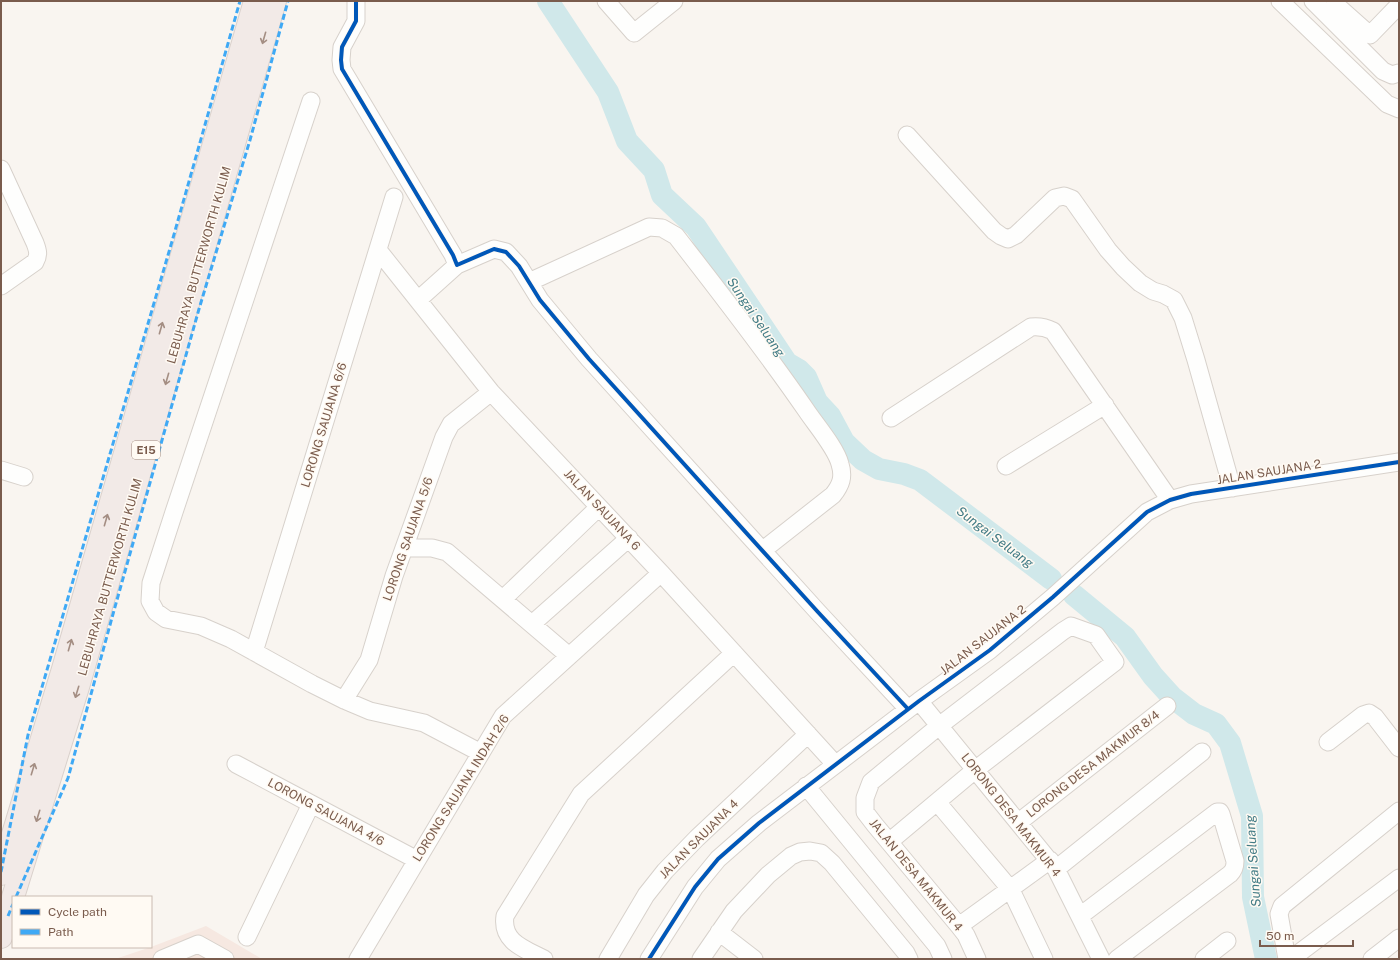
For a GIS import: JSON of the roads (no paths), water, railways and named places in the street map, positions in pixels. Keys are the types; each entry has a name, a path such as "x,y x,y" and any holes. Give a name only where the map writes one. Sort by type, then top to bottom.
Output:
{"highway":[{"name":"LEBUHRAYA BUTTERWORTH KULIM","path":"1,874 65,662 255,1"},
{"name":"LEBUHRAYA BUTTERWORTH KULIM","path":"14,896 78,687 275,1"},
{"name":"LEBUHRAYA BUTTERWORTH KULIM","path":"1,937 12,901"}],"street":[{"path":"356,1 356,21 342,47 342,69 458,265"},
{"path":"606,1 634,33 674,1"},
{"path":"1280,1 1387,104 1399,109"},
{"path":"1313,1 1333,6 1370,35 1399,5"},
{"path":"1333,6 1383,71 1392,75 1399,73"},
{"path":"311,101 174,512 152,583 150,601 156,612 166,618 201,626 231,639 344,700 370,711 424,723 481,753"},
{"path":"907,135 994,231 1001,236 1008,238 1016,235 1055,198 1064,196 1072,199 1108,250 1123,267 1152,290 1174,300 1183,318 1196,360 1232,488"},
{"path":"1,169 38,252 35,262 1,286"},
{"name":"LORONG SAUJANA 6/6","path":"254,652 394,198"},
{"path":"529,282 649,227 662,228 676,236 777,367 832,447 840,463 842,477 839,486 833,495 763,550"},
{"name":"LORONG DESA MAKMUR 4","path":"418,300 458,265 494,249 506,252 519,266 540,300 589,359 817,611 914,705 939,726 1053,864 1101,959"},
{"name":"JALAN SAUJANA 6","path":"378,250 491,392 629,538 835,764"},
{"path":"891,418 1031,327 1039,326 1053,331 1170,500"},
{"name":"LORONG SAUJANA 5/6","path":"344,700 369,660 394,576 444,437 451,424 491,392"},
{"path":"1006,466 1105,405"},
{"name":"JALAN SAUJANA 2","path":"649,959 695,887 718,859 759,823 806,786 990,650 1053,597 1147,512 1170,500 1191,494 1399,462"},
{"path":"1,470 24,477"},
{"path":"503,599 600,507"},
{"path":"532,624 629,538"},
{"path":"404,548 432,548 447,552 569,656"},
{"name":"LORONG SAUJANA INDAH 2/6","path":"358,959 502,716 661,573"},
{"name":"JALAN DESA MAKMUR 4","path":"975,770 1115,662 1096,635 1071,626 939,726 871,782 865,798 865,812 966,935 977,959"},
{"path":"544,959 516,944 507,935 504,924 505,916 581,794 734,653"},
{"name":"LORONG DESA MAKMUR 8/4","path":"1019,822 1167,706"},
{"path":"1328,742 1363,715 1369,713 1375,717 1399,748"},
{"name":"JALAN SAUJANA 4","path":"608,959 646,895 665,871 697,838 808,734"},
{"path":"959,926 1010,890 1053,864 1202,752"},
{"name":"LORONG SAUJANA 4/6","path":"236,764 417,860"},
{"path":"889,842 975,770"},
{"path":"806,786 937,946 943,959"},
{"path":"937,802 1010,890 1044,959"},
{"path":"247,937 311,804"},
{"path":"1080,916 1216,812 1220,812 1222,814 1234,861 1233,871 1117,959"},
{"path":"1287,959 1279,914 1282,906 1396,820"},
{"path":"701,959 734,911 768,875 791,856 800,852 810,851 821,853 832,863 906,953 909,959"},
{"path":"1291,959 1399,878"},
{"path":"719,932 754,959"},
{"path":"1372,959 1399,938"},
{"path":"1204,959 1227,941"},
{"path":"162,959 198,944 225,959"}],"waterway":[{"name":"Sungai Seluang","path":"548,1 608,92 627,141 654,170 662,195 696,227 787,363 799,370 806,377 817,402 830,416 844,442 863,460 879,469 904,474 920,480 1051,579"},
{"name":"Sungai Seluang","path":"1074,595 1125,637 1153,676 1172,697 1194,714 1216,724 1230,743 1252,816 1253,897 1266,959"}]}
